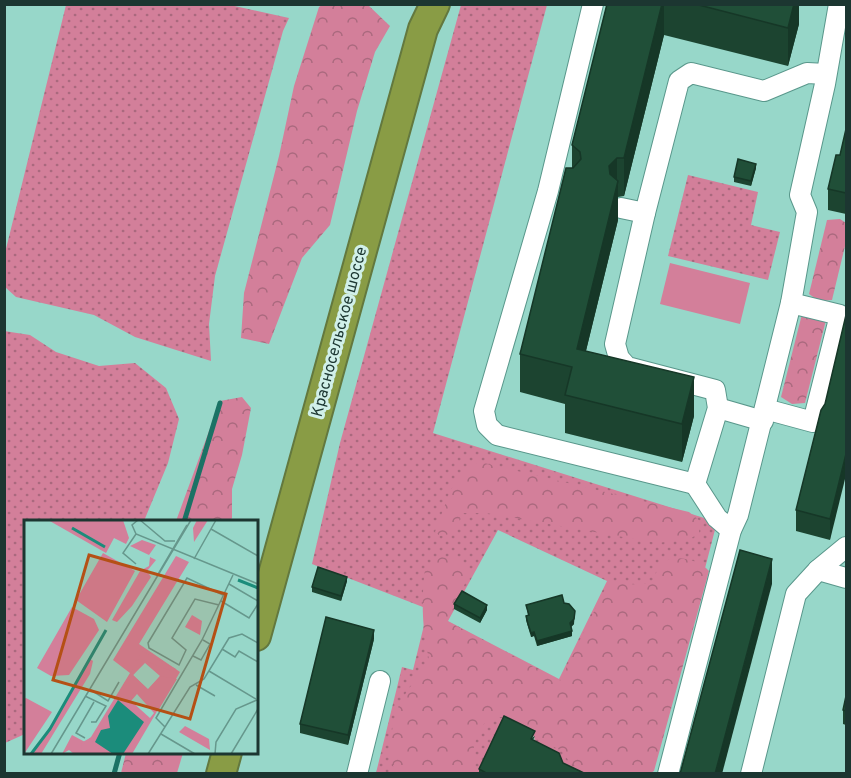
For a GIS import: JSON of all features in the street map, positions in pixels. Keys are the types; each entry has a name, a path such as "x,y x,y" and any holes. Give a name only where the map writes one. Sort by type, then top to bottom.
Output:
{"highway":[{"name":"Красносельское шоссе","path":"258,629 427,13"},
{"path":"221,774 227,754"}],"lane":[{"path":"593,4 548,191 484,411 487,425 497,435 694,484 717,518 731,530"},
{"path":"669,774 731,530 738,515 764,415 791,303 807,212 800,195 826,74 839,52 835,7"},
{"path":"694,484 718,408 715,390 627,367 619,358 615,344 645,213 679,81 691,73 764,92 807,73 826,74"},
{"path":"548,191 569,195"},
{"path":"621,208 645,213"},
{"path":"718,408 813,422 840,315 791,303"},
{"path":"751,774 796,594 818,570 846,547"},
{"path":"818,570 846,578"},
{"path":"357,774 380,681"}],"green space":[{"path":"66,5 230,5 289,18 283,31 215,276 209,324 211,361 135,337 94,315 16,297 5,287 5,253"},
{"path":"322,5 368,5 390,26 375,52 357,111 330,225 302,258 269,344 241,338 244,293 279,156 294,86 319,7"},
{"path":"461,5 547,5 433,433 717,522 652,773 576,773 536,747 534,736 479,773 376,773 402,667 413,670 428,609 312,564 340,443","holes":["498,530 607,581 559,679 448,621"]},
{"path":"688,175 758,192 751,225 780,232 768,280 668,256"},
{"path":"840,219 846,223 846,242 832,300 819,301 809,294 827,220"},
{"path":"670,263 750,283 740,324 660,304"},
{"path":"802,314 826,320 805,403 792,404 781,397"},
{"path":"4,331 30,335 56,352 99,366 135,363 166,388 179,419 168,463 144,520 24,520 24,734 5,743"},
{"path":"242,397 251,408 242,455 232,489 232,518 231,520 176,520 220,401"},
{"path":"480,462 689,512 700,521 699,533 690,539 657,543 486,513 462,513 454,533 440,536 435,532 450,491 466,467"},
{"path":"441,557 462,560 470,573 447,621 560,681 609,581 643,584 655,579 657,568 667,560 675,558 691,560 706,567 709,571 654,771 648,774 590,773 570,763 562,751 544,742 537,732 506,717 493,717 480,727 474,745 473,769 475,773 397,773 391,758 391,738 395,717 401,701 430,663 424,628 425,569"},
{"path":"126,754 183,754 177,773 121,773"}],"building":[{"path":"607,4 662,4 624,158 617,158 609,166 610,174 618,181 577,349 694,377 682,424 565,395 572,367 520,354 566,168 573,168 581,159 580,152 572,145"},
{"path":"695,4 794,4 788,28"},
{"path":"846,129 846,193 828,189 836,155 840,155"},
{"path":"738,159 756,164 751,181 734,177"},
{"path":"846,315 846,454 830,519 796,510"},
{"path":"740,550 772,559 715,774 680,774"},
{"path":"318,567 347,577 341,596 312,587"},
{"path":"462,591 487,605 480,618 454,604"},
{"path":"562,595 564,603 569,604 575,611 574,619 570,623 572,631 537,641 528,624 526,616 529,615 526,605"},
{"path":"326,617 374,630 348,735 300,724"},
{"path":"504,716 535,731 531,739 559,753 563,763 586,774 488,774 479,769"}],"waterway":[{"path":"185,520 220,403"},
{"path":"114,774 119,754"}]}
